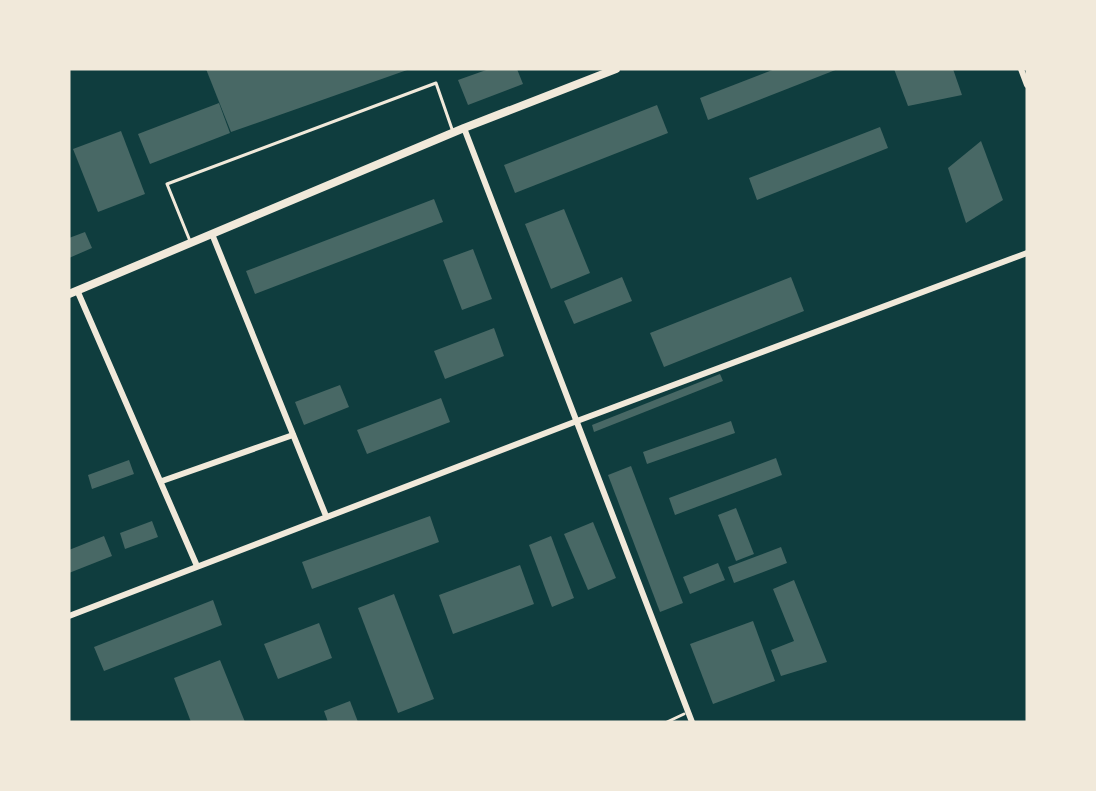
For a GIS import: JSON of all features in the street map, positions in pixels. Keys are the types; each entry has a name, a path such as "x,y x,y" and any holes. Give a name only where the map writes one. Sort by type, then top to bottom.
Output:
{"street":[{"path":"69,294 453,132 616,69"},
{"path":"1021,69 1027,85"},
{"path":"464,128 692,722"},
{"path":"212,234 326,516"},
{"path":"69,616 326,516 1027,253"},
{"path":"77,290 197,566"},
{"path":"162,482 293,435"}],"lane":[{"path":"191,243 167,184 436,83 453,132"},
{"path":"667,722 684,714"}],"building":[{"path":"206,69 410,69 231,132"},
{"path":"489,69 517,69 523,84 468,105 458,80"},
{"path":"775,69 838,69 708,120 700,98"},
{"path":"894,69 953,69 962,95 908,106"},
{"path":"219,103 230,133 150,164 138,134"},
{"path":"657,105 668,133 515,193 504,165"},
{"path":"880,127 888,148 757,200 749,178"},
{"path":"121,131 145,194 98,212 73,149"},
{"path":"981,141 1003,200 966,223 948,168"},
{"path":"434,199 443,222 255,294 246,271"},
{"path":"564,209 590,273 551,289 525,224"},
{"path":"85,232 92,248 69,258 69,238"},
{"path":"473,249 492,299 462,310 443,260"},
{"path":"622,277 632,301 574,324 564,301"},
{"path":"791,277 804,311 664,367 650,333"},
{"path":"494,328 504,356 445,379 434,351"},
{"path":"720,374 723,381 594,432 592,425"},
{"path":"340,385 349,407 304,425 295,402"},
{"path":"441,398 450,422 367,454 357,430"},
{"path":"731,421 735,433 647,464 643,452"},
{"path":"776,458 782,475 675,515 669,498"},
{"path":"129,460 134,474 92,489 88,475"},
{"path":"631,466 683,603 660,612 608,475"},
{"path":"736,508 754,554 736,561 718,515"},
{"path":"430,516 439,542 312,589 302,562"},
{"path":"152,521 158,537 125,549 120,533"},
{"path":"593,522 616,578 588,590 564,534"},
{"path":"104,536 112,556 69,573 69,550"},
{"path":"551,536 574,598 552,607 529,545"},
{"path":"781,547 787,563 734,583 728,567"},
{"path":"718,563 725,580 690,594 683,577"},
{"path":"520,565 534,604 453,634 439,595"},
{"path":"794,580 827,662 781,676 771,650 794,641 773,589"},
{"path":"394,594 434,699 398,713 358,608"},
{"path":"213,600 222,625 104,671 94,647"},
{"path":"753,621 775,681 713,704 690,644"},
{"path":"319,623 332,658 278,679 264,644"},
{"path":"220,660 245,722 191,722 174,678"},
{"path":"350,701 358,722 328,722 324,711"}]}
